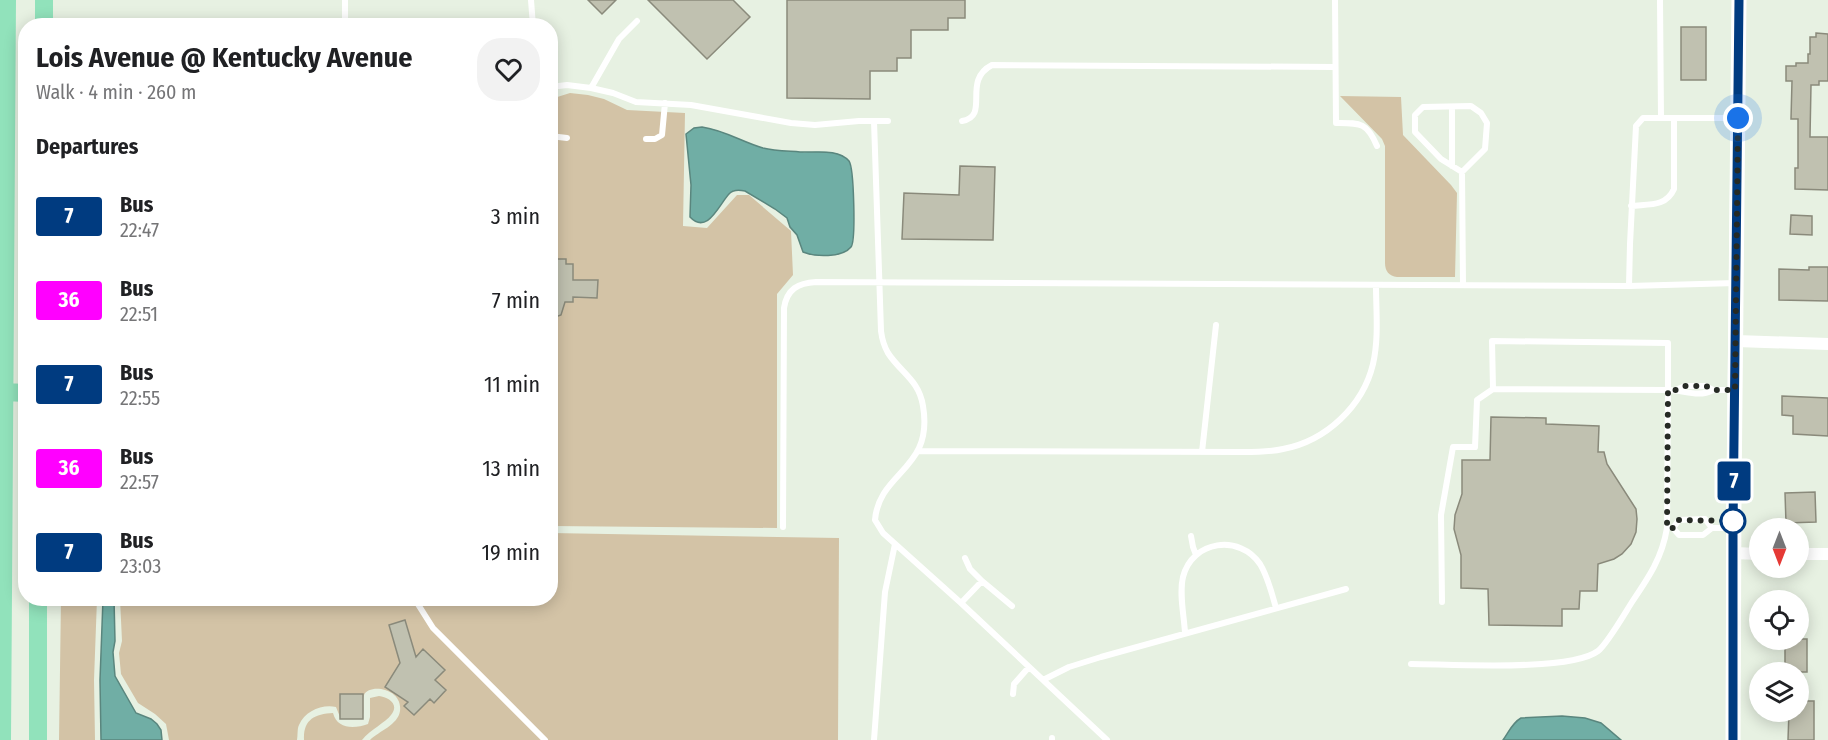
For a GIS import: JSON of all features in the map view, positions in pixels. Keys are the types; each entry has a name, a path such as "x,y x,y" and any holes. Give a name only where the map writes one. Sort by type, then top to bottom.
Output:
{"main road":[{"path":"2,740 3,103 7,0"},
{"path":"44,0 44,18"},
{"path":"2,392 18,393"},
{"path":"38,606 38,740"}],"street":[{"path":"1733,740 1739,0"},
{"path":"1736,342 1828,344"},
{"path":"1733,553 1749,554"},
{"path":"1809,554 1828,554"}],"lane":[{"path":"345,0 345,18"},
{"path":"531,0 532,18"},
{"path":"1335,0 1336,123 1359,123 1371,132 1377,146"},
{"path":"1660,0 1661,118"},
{"path":"591,88 619,39 638,21"},
{"path":"962,122 974,116 980,75 984,69 992,66 1335,67"},
{"path":"558,86 591,88 613,93 629,101 691,105 791,123 888,122"},
{"path":"646,139 655,139 662,135 664,104"},
{"path":"1462,172 1441,159 1415,132 1415,115 1423,107 1471,106 1481,113 1487,123 1485,149 1462,172 1463,285"},
{"path":"1452,107 1452,166"},
{"path":"1629,286 1636,126 1643,118 1738,118"},
{"path":"1631,206 1662,203 1670,198 1674,189 1674,118"},
{"path":"874,121 881,331 891,357 917,387 923,405 924,431 919,451 905,470 884,491 875,520 883,533 1107,740"},
{"path":"558,137 567,138"},
{"path":"783,527 784,308 786,297 797,285 810,282 1629,286 1736,283"},
{"path":"919,451 1263,452 1284,449 1311,440 1334,425 1360,395 1370,374 1376,341 1376,285"},
{"path":"1202,452 1216,325"},
{"path":"1411,664 1545,664 1584,658 1599,650 1649,577 1664,547 1670,528 1668,343 1492,342 1493,389"},
{"path":"1442,602 1441,515 1453,447 1475,447 1477,400 1493,389 1676,390 1685,386 1706,386 1713,390 1735,390"},
{"path":"1670,528 1678,520 1705,519 1712,528"},
{"path":"1670,528 1679,535 1703,535 1712,528 1733,528"},
{"path":"1191,536 1196,555"},
{"path":"874,740 885,592 895,544"},
{"path":"1185,633 1183,576 1188,564 1196,555 1212,546 1227,544 1251,554 1260,564 1276,608"},
{"path":"965,558 970,569 1012,606"},
{"path":"961,603 982,581"},
{"path":"1043,680 1069,667 1346,589"},
{"path":"419,606 433,628 545,740"},
{"path":"1013,694 1014,684 1029,667"}],"shaded area":[{"path":"570,93 588,95 604,99 627,110 685,113 683,226 707,228 737,195 749,195 791,231 793,275 777,294 777,528 558,526 558,97"},
{"path":"1340,96 1401,97 1403,135 1457,193 1455,277 1397,277 1387,271 1385,263 1385,146 1382,139"},
{"path":"558,533 839,538 838,740 370,740 392,724 400,711 400,703 391,693 372,689 364,695 362,718 340,717 336,707 320,708 310,712 302,720 298,728 297,740 169,740 166,724 138,703 121,674 119,653 122,641 120,606 558,606"},
{"path":"61,606 97,606 95,740 59,740"},
{"path":"379,696 394,704 393,711 389,718 362,740 304,740 305,727 311,719 320,715 333,713 338,722 347,726 357,727 368,724 370,698"}],"water":[{"path":"702,127 768,149 826,152 839,154 849,161 854,219 851,247 835,255 814,255 803,252 797,235 790,227 787,218 745,191 735,190 730,193 713,216 702,223 696,222 690,217 691,185 686,134 694,128"},
{"path":"103,606 114,606 115,676 136,713 157,724 161,730 162,740 101,740"},
{"path":"1562,716 1585,718 1601,723 1621,740 1503,740 1521,718"}],"building":[{"path":"588,0 616,0 602,14"},
{"path":"648,0 733,0 750,17 707,59"},
{"path":"787,0 965,0 965,18 948,18 948,30 911,30 911,58 897,58 897,71 870,71 870,99 787,98"},
{"path":"1681,27 1706,27 1706,80 1681,80"},
{"path":"1816,33 1828,34 1828,81 1819,81 1819,85 1811,85 1810,137 1828,137 1828,190 1795,189 1795,168 1798,168 1798,119 1791,119 1792,81 1786,81 1786,66 1808,63 1810,37 1816,37"},
{"path":"960,166 995,167 993,240 902,239 904,193 959,195"},
{"path":"1791,215 1812,216 1812,235 1790,234"},
{"path":"558,259 566,259 566,264 573,264 573,280 598,280 597,298 573,297 573,302 565,302 561,315 558,316"},
{"path":"1809,267 1828,267 1828,301 1779,300 1779,269 1809,270"},
{"path":"1782,396 1828,398 1828,436 1793,434 1793,416 1782,415"},
{"path":"1491,417 1546,418 1546,424 1599,426 1598,452 1604,452 1607,464 1636,509 1636,532 1631,544 1614,559 1598,564 1597,591 1580,591 1579,609 1562,609 1562,626 1489,625 1488,589 1461,588 1461,555 1454,529 1455,515 1462,494 1462,460 1490,460"},
{"path":"1815,492 1816,522 1809,522 1809,518 1786,518 1785,493"},
{"path":"405,620 416,657 423,649 445,670 435,680 446,690 434,703 430,699 414,715 404,706 408,702 385,687 400,663 389,625"},
{"path":"1785,650 1807,650 1807,662 1785,662"},
{"path":"340,694 363,694 363,719 340,719"},
{"path":"1809,701 1814,701 1814,740 1788,740 1789,722 1809,722"}],"bus line":[{"name":"7","path":"1733,740 1739,0"}],"route":[{"path":"1733,521 1678,520 1673,528 1667,528 1668,390 1676,390 1685,386 1706,386 1713,390 1735,390 1738,118"}]}
